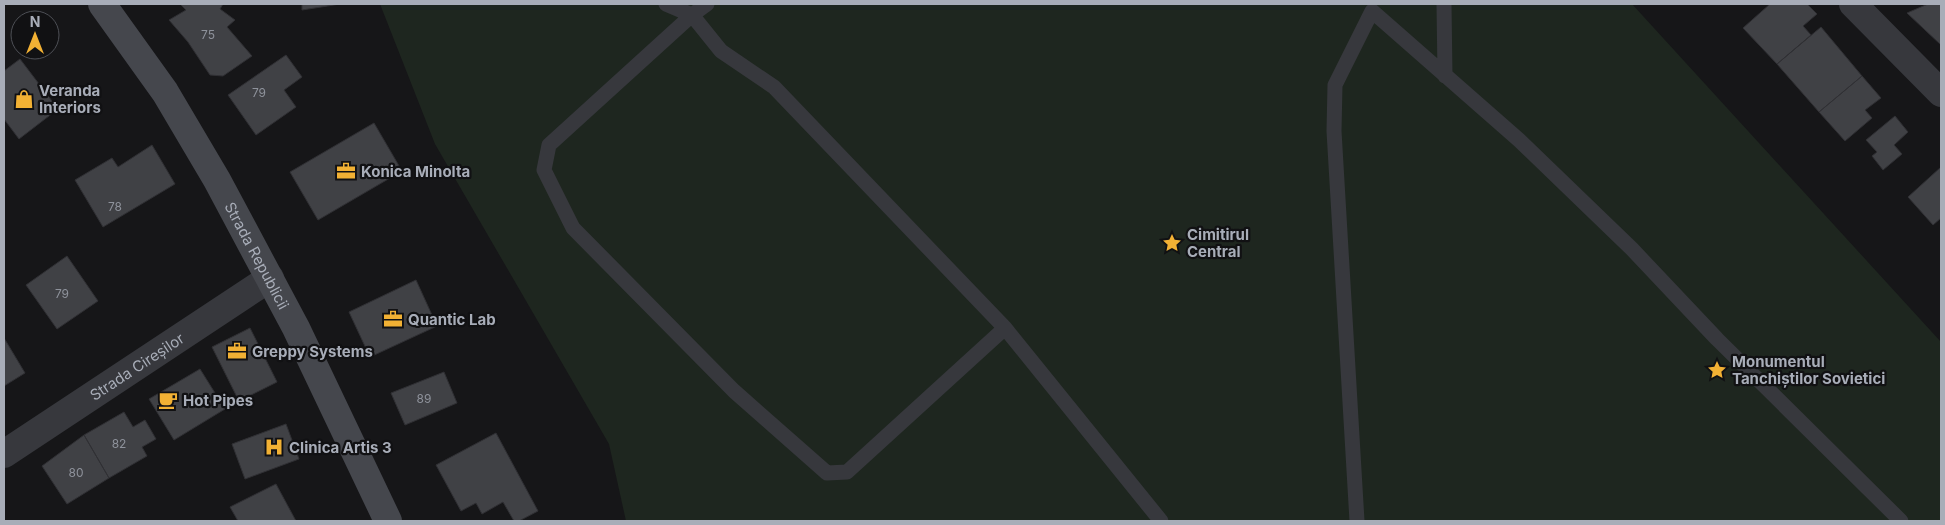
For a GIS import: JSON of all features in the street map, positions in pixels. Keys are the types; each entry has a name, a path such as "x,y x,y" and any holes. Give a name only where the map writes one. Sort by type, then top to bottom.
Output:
{"street":[{"name":"Strada Republicii","path":"102,4 164,92 218,180 296,328 388,521"},
{"path":"1853,4 1941,93"},
{"name":"Strada Cireșilor","path":"4,454 270,278"}],"lane":[{"path":"666,4 692,14 721,51 774,87 1005,328 1161,521"},
{"path":"707,4 692,14 549,145 544,170 572,228 734,391 827,473 847,472 1005,328"},
{"path":"1444,4 1445,76"},
{"path":"1357,521 1334,131 1335,85 1368,7 1519,140 1632,249 1717,338 1901,521"}],"shaded area":[{"name":"Cimitirul Central","path":"380,4 1632,4 1941,342 1941,521 626,521 609,444 435,144"}],"building":[{"path":"180,4 223,4 220,9 235,20 227,27 252,56 223,76 210,75 188,42 169,20 186,10"},
{"path":"302,4 340,4 302,10"},
{"path":"1770,4 1807,4 1817,14 1803,26 1811,35 1777,64 1743,28"},
{"path":"1928,4 1941,4 1941,45 1907,13"},
{"path":"1821,27 1862,76 1819,112 1777,64"},
{"path":"286,55 302,77 284,90 296,107 256,135 228,95"},
{"path":"21,60 58,109 19,139 4,119 4,71"},
{"path":"1862,76 1881,98 1865,110 1872,118 1845,141 1819,112"},
{"path":"1895,116 1908,132 1894,145 1902,154 1883,170 1872,156 1877,152 1866,140"},
{"name":"Konica Minolta","path":"374,123 402,171 318,220 290,172"},
{"path":"152,145 175,184 103,227 75,180 112,158 118,167"},
{"path":"1941,167 1941,218 1933,225 1908,197"},
{"path":"67,256 98,301 57,329 26,285"},
{"name":"Quantic Lab","path":"416,280 437,326 370,357 349,312"},
{"path":"250,328 277,382 239,401 212,347"},
{"path":"4,338 25,373 4,386"},
{"path":"200,369 225,409 174,440 149,399"},
{"path":"444,372 457,403 405,425 391,393"},
{"path":"124,412 133,427 145,420 156,439 142,447 147,456 109,478 84,435"},
{"path":"286,424 299,459 245,479 232,444"},
{"path":"496,433 538,511 519,521 514,521 503,502 482,514 476,503 461,511 436,465"},
{"path":"84,435 109,478 67,504 42,466"},
{"path":"276,484 296,521 238,521 230,507"}],"place":[{"name":"Veranda Interiors","path":"24,99"},
{"name":"Konica Minolta","path":"346,171"},
{"name":"Cimitirul Central","path":"1172,243"},
{"name":"Quantic Lab","path":"393,319"},
{"name":"Greppy Systems","path":"237,351"},
{"name":"Monumentul Tanchiștilor Sovietici","path":"1717,370"},
{"name":"Hot Pipes","path":"168,400"},
{"name":"Clinica Artis 3","path":"274,447"}]}
